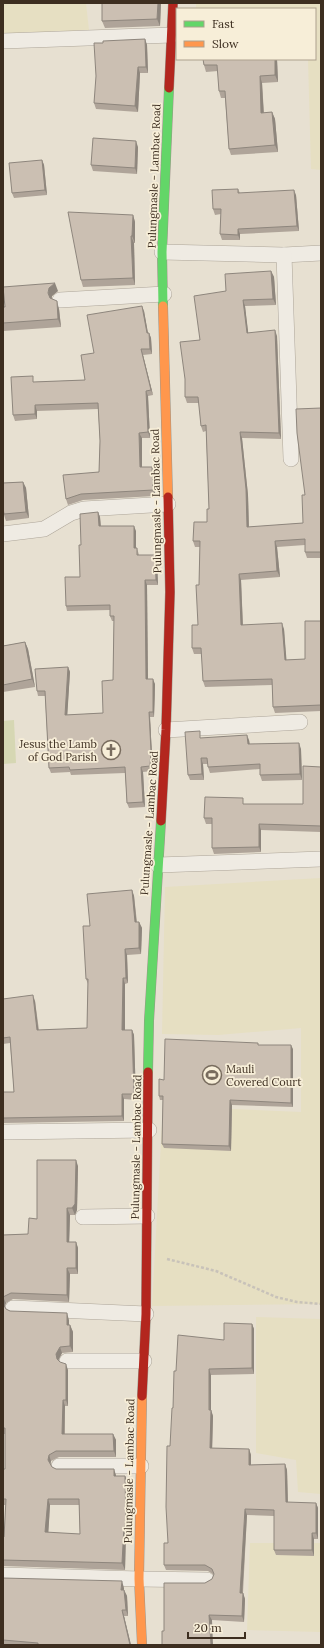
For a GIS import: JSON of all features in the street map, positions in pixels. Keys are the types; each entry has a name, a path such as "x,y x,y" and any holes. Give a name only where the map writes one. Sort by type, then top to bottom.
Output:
{"street":[{"name":"Pulungmasle - Lambac Road","path":"142,1645 139,1580 146,1314 149,1021 166,730 170,592 162,252 173,3"},
{"path":"3,41 172,34"},
{"path":"162,252 284,255 321,253"},
{"path":"284,255 291,459"},
{"path":"60,300 164,294"},
{"path":"3,534 44,529 71,513 84,509 168,504"},
{"path":"166,730 300,722"},
{"path":"158,865 321,859"},
{"path":"3,1132 149,1130"},
{"path":"83,1217 147,1216"},
{"path":"13,1308 146,1314"},
{"path":"67,1361 144,1361"},
{"path":"59,1466 141,1466"},
{"path":"3,1575 139,1580 207,1580"}],"path":[{"path":"146,1255 216,1271 276,1297 297,1302 321,1304"}],"shaded area":[{"path":"3,3 86,3 89,30 3,35"},
{"path":"196,3 321,3 321,170 311,169 308,60 316,60 316,8 196,8"},
{"path":"321,878 321,1304 152,1306 163,1106 301,1112 301,1028 218,1035 162,1034 165,887"},
{"path":"256,1317 321,1319 321,1494 298,1492 296,1460 256,1453"},
{"path":"250,1543 321,1543 321,1632 247,1630"}],"green space":[{"path":"14,720 16,763 3,764 3,721"}],"building":[{"path":"102,3 158,3 157,19 102,21"},
{"path":"145,39 146,67 138,67 135,106 94,103 96,76 94,43 103,43 103,41"},
{"path":"203,60 275,60 275,75 260,76 261,113 272,112 275,145 229,149 225,91 219,91 217,65 204,65"},
{"path":"93,138 136,141 135,168 91,165"},
{"path":"42,160 45,190 12,193 9,163"},
{"path":"238,189 238,193 294,190 297,226 238,229 238,235 220,234 221,209 213,209 212,190"},
{"path":"68,212 133,215 131,236 133,278 81,280"},
{"path":"271,271 273,299 243,300 247,333 275,330 279,433 240,432 246,489 247,527 303,523 302,495 305,495 297,433 296,409 321,408 321,552 305,552 305,539 275,541 277,571 239,574 241,625 282,623 285,660 305,659 305,621 321,621 321,705 273,707 272,679 203,681 201,648 192,648 192,625 198,625 196,585 199,585 200,541 193,541 194,522 207,522 207,509 209,509 206,425 201,426 198,397 185,397 185,379 180,342 200,340 194,296 226,291 225,274"},
{"path":"55,283 49,288 48,293 50,298 57,301 58,319 3,323 3,307 5,307 3,287"},
{"path":"142,306 147,333 149,333 150,349 141,349 151,390 146,391 148,432 139,433 140,467 152,467 153,490 81,494 66,499 63,475 99,472 100,441 98,403 35,405 35,414 13,415 11,377 33,376 33,382 85,380 81,355 94,353 87,315"},
{"path":"23,482 26,512 4,514 3,483"},
{"path":"98,512 99,526 134,526 134,548 137,548 137,555 155,555 156,580 145,580 146,679 153,679 153,712 149,712 151,751 150,766 141,767 143,802 127,803 125,767 70,770 69,767 49,768 45,691 37,691 35,669 68,667 65,715 103,713 102,681 113,680 114,616 110,616 110,605 66,606 65,577 80,577 80,514"},
{"path":"25,642 32,679 3,685 3,646"},
{"path":"200,731 200,738 247,735 248,744 299,743 300,774 260,775 260,764 208,767 207,758 201,758 202,774 188,775 185,732"},
{"path":"303,766 321,767 321,826 259,824 259,847 212,848 212,818 204,818 205,797 243,798 243,804 303,804"},
{"path":"132,890 135,922 139,922 139,948 125,949 126,978 123,978 122,1030 132,1030 134,1094 122,1094 122,1116 3,1118 3,1092 14,1092 10,1037 3,1038 3,999 33,995 37,1030 87,1028 88,979 86,979 83,926 90,926 87,894"},
{"path":"165,1039 258,1043 258,1045 291,1045 291,1103 230,1100 229,1146 162,1144 163,1096 159,1096 159,1079 164,1080"},
{"path":"37,1160 76,1160 75,1204 72,1208 67,1208 67,1242 76,1242 76,1268 67,1268 67,1295 11,1293 3,1297 3,1235 28,1234 29,1218 37,1219"},
{"path":"3,1304 6,1309 10,1311 67,1313 67,1325 70,1325 70,1346 60,1347 56,1354 57,1359 60,1362 66,1364 66,1400 63,1400 62,1434 113,1434 114,1451 56,1451 49,1455 48,1460 52,1467 56,1469 114,1469 114,1476 125,1476 126,1526 124,1526 122,1563 3,1560 6,1499 3,1499 5,1428 3,1428","holes":["48,1499 79,1499 80,1534 45,1532"]},
{"path":"224,1323 252,1324 252,1368 209,1369 209,1410 211,1410 210,1448 249,1449 249,1465 285,1464 286,1502 316,1503 316,1533 312,1533 312,1550 274,1550 274,1510 245,1509 240,1593 243,1593 242,1616 209,1615 211,1645 162,1645 162,1631 164,1631 164,1583 205,1583 212,1579 214,1574 212,1569 205,1565 164,1565 164,1543 168,1543 166,1507 167,1446 170,1446 174,1371 176,1371 178,1335 224,1340"},
{"path":"3,1578 122,1581 121,1590 124,1590 126,1610 122,1610 130,1645 38,1645 38,1643 3,1640"}],"traffic: fast":[{"path":"163,306 162,252 169,88"},
{"path":"148,1072 149,1021 161,821"}],"traffic: slow":[{"path":"163,306 168,497"},
{"path":"142,1396 139,1579 142,1645"}],"traffic: jam":[{"path":"169,88 173,3"},
{"path":"161,821 166,730 170,592 168,497"},
{"path":"142,1396 146,1314 148,1072"}],"place":[{"name":"Jesus the Lamb of God Parish","path":"111,750"},
{"name":"Mauli Covered Court","path":"212,1075"}]}
